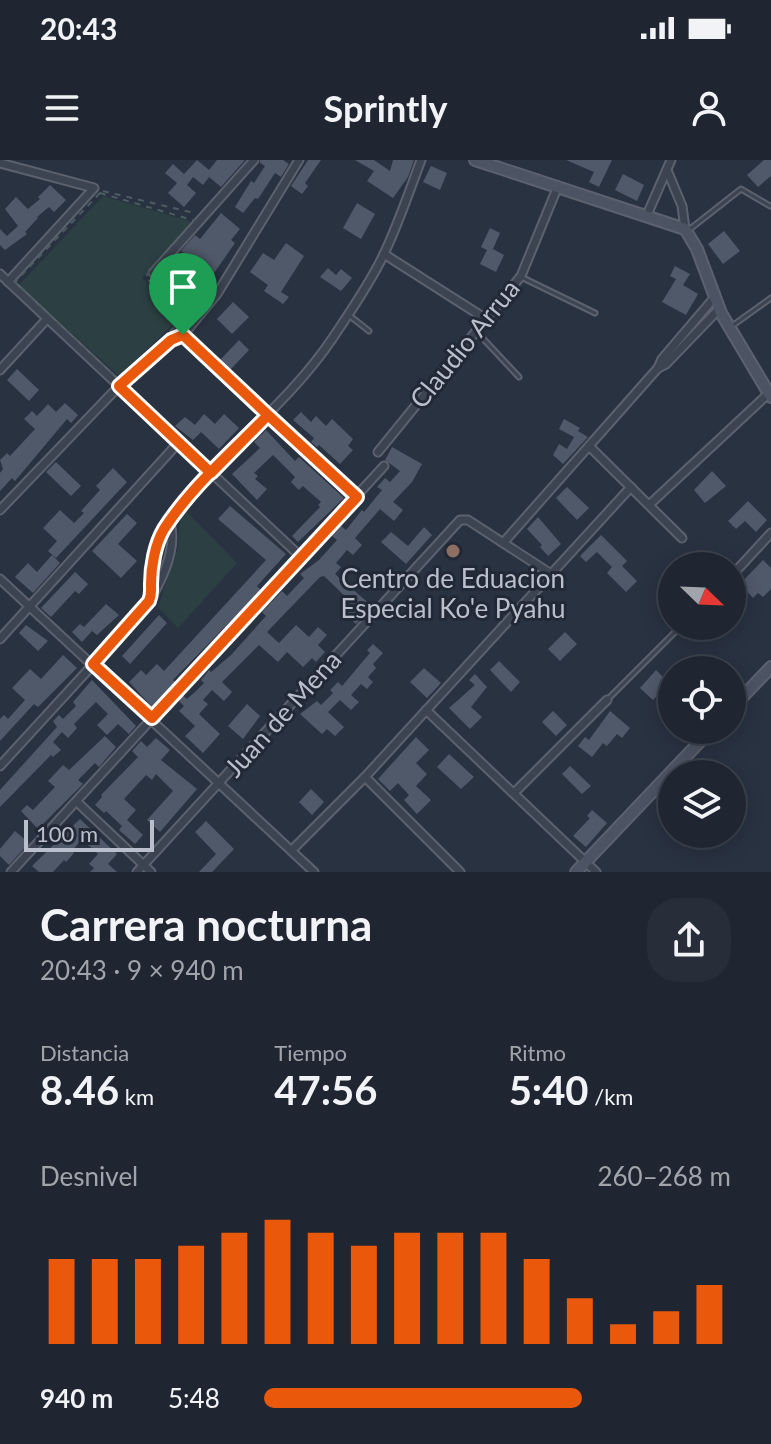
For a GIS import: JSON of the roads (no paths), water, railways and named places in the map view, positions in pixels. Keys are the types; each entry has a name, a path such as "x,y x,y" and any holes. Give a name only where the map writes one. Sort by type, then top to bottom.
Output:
{"street":[{"path":"153,273 254,160"},
{"path":"299,160 217,294 183,335 357,497"},
{"path":"152,593 150,586 155,552 164,529 211,473 303,377 332,340 384,254 421,160"},
{"path":"475,160 686,230"},
{"path":"647,215 670,160"},
{"path":"0,163 94,188 11,282"},
{"path":"649,505 770,396 717,303 697,249 686,230 682,206 667,170"},
{"name":"Claudio Arrua","path":"378,452 521,276 558,186"},
{"path":"384,254 486,319"},
{"path":"0,274 301,557"},
{"path":"551,574 503,543 658,368 666,364 717,303"},
{"path":"0,370 46,320"},
{"path":"0,510 119,386"},
{"path":"0,639 179,442"},
{"path":"589,446 682,538"},
{"path":"11,872 384,466"},
{"path":"292,850 365,777 631,487"},
{"name":"Juan de Mena","path":"137,872 460,520 468,520 503,543"},
{"path":"0,766 144,609 157,588 167,557 172,532 170,523"},
{"path":"746,560 771,533"},
{"path":"0,579 314,872"},
{"path":"746,693 771,667"},
{"path":"514,793 607,700"},
{"path":"426,710 596,872"},
{"path":"576,872 698,744"},
{"path":"365,777 460,872"},
{"path":"77,802 151,872"}],"lane":[{"path":"686,230 741,189 770,206"},
{"path":"521,276 595,313"},
{"path":"730,328 771,298"},
{"path":"347,314 369,331"},
{"path":"476,331 519,377"},
{"path":"607,700 667,640"}],"place":[{"name":"Centro de Eduacion Especial Ko'e Pyahu","path":"453,551"}]}
